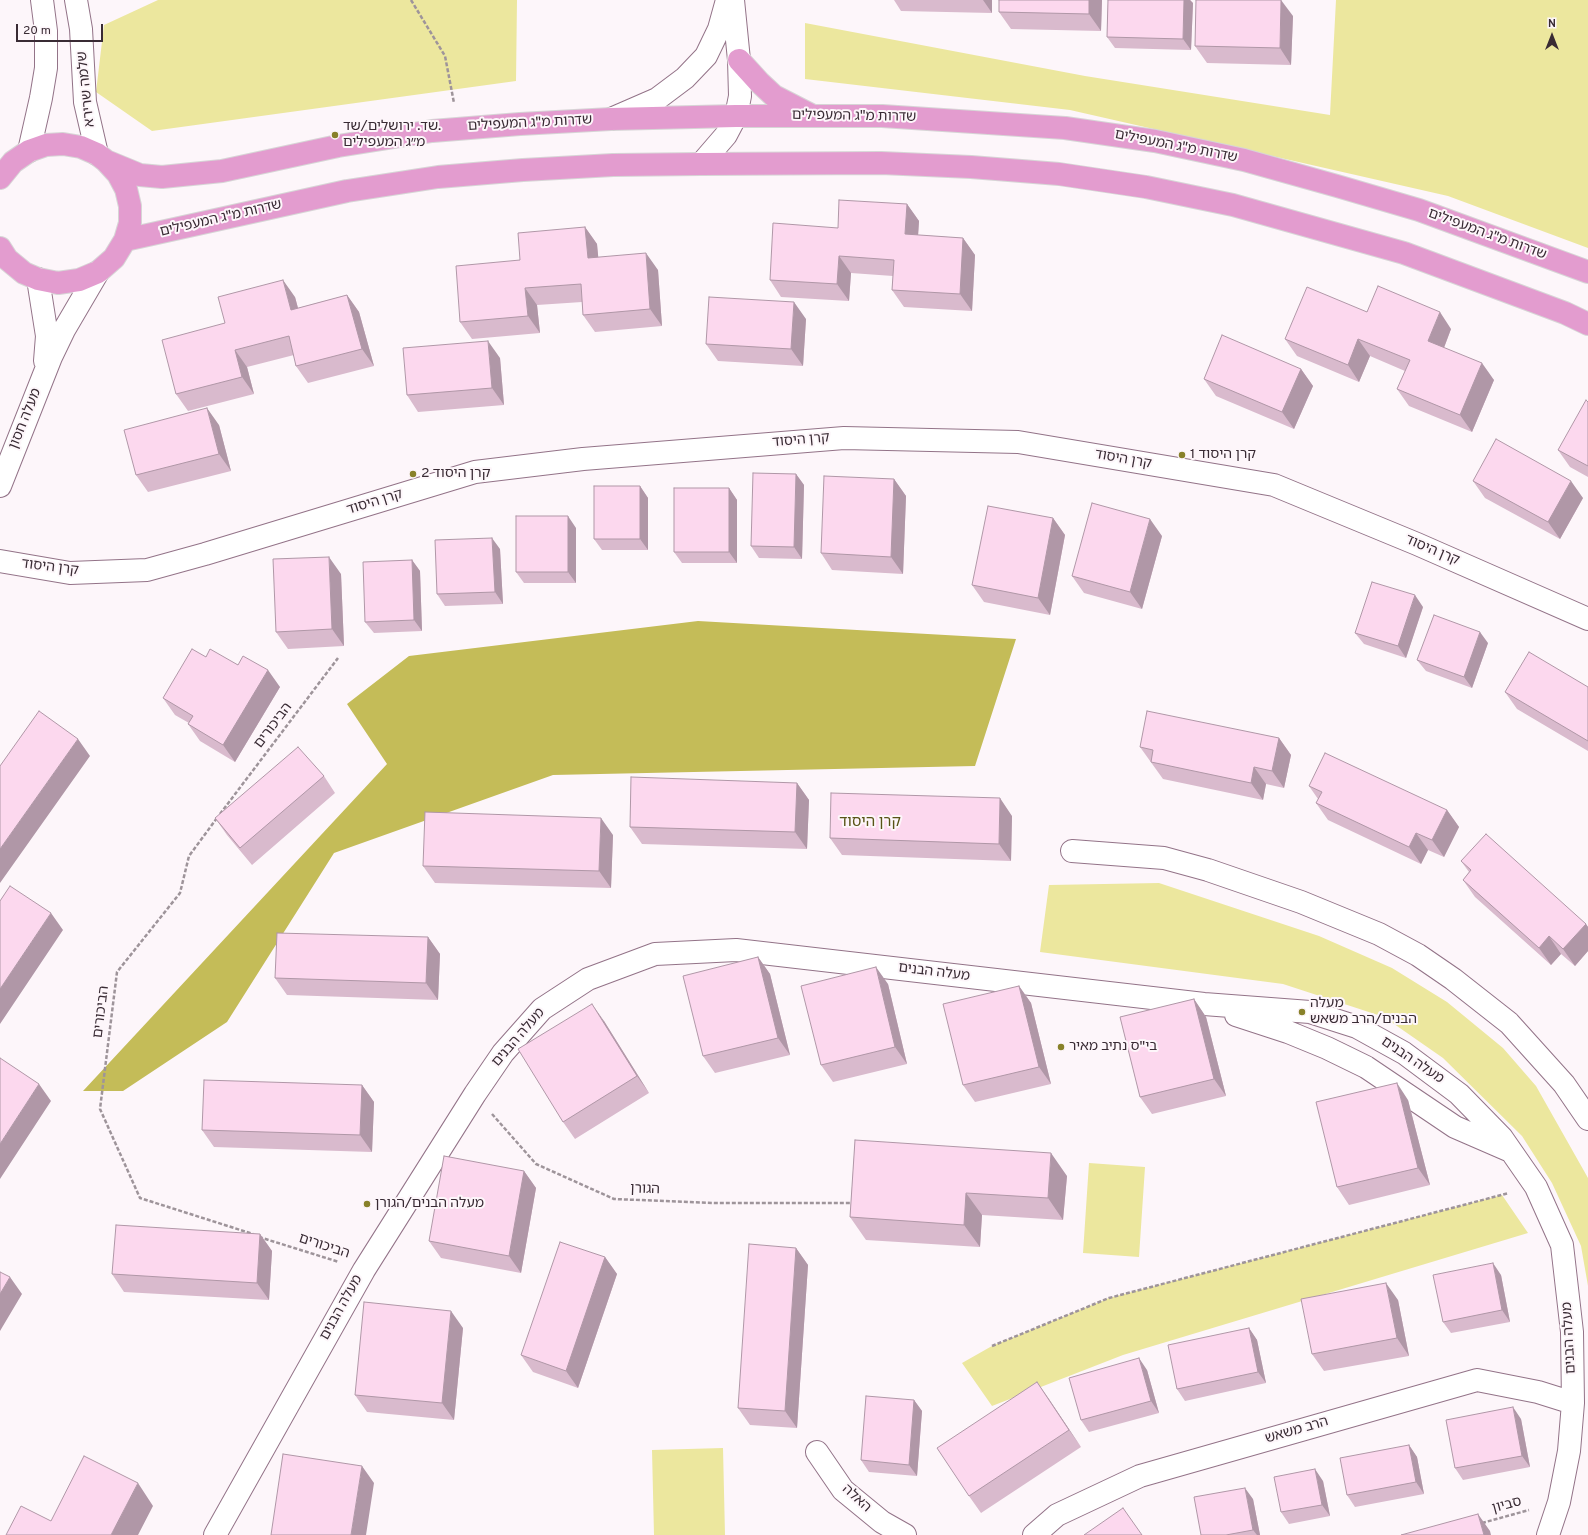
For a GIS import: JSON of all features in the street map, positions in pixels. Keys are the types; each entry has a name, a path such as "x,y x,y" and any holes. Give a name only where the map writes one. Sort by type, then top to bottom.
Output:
{"main road":[{"path":"739,60 774,96 813,116"},
{"name":"שדרות מ\"ג המעפילים","path":"0,178 13,162 29,151 46,145 63,144 81,147 140,175 162,178 222,171 338,146 459,128 611,119 736,116 882,116 974,121 1065,128 1154,141 1244,160 1419,210 1588,272"},
{"path":"0,274 31,276 58,283 79,280 98,272 114,258 125,240 130,223 130,206 126,189 118,174 102,157"},
{"name":"שדרות מ\"ג המעפילים","path":"125,240 347,191 438,176 530,169 701,164 881,163 971,167 1059,174 1146,187 1233,205 1404,254 1565,313 1588,324"},
{"path":"0,248 7,259 31,276"}],"street":[{"path":"29,151 46,68 46,31 42,0"},
{"name":"שלמה שרירא","path":"76,0 81,29 85,102 102,157"},
{"path":"611,119 657,99 685,78 706,56 720,29 727,0"},
{"path":"701,164 726,135 736,116 740,96 739,60 733,0"},
{"name":"מעלה חסון","path":"0,486 44,375 64,330 98,272"},
{"name":"מעלה חסון","path":"31,276 47,336 44,375"},
{"name":"קרן היסוד","path":"0,561 70,573 148,570 475,472 583,459 844,438 1018,442 1274,485 1417,544 1588,619"},
{"path":"1072,851 1164,858 1208,870 1301,902 1379,934 1453,978 1509,1023 1564,1084 1588,1119"},
{"name":"מעלה הבנים","path":"215,1535 364,1270 475,1094 503,1053 542,1009 588,979 655,954 736,950 1204,1004 1310,1012 1357,1027 1404,1053 1459,1094 1502,1138 1536,1187 1562,1245 1572,1332 1573,1403 1568,1451 1559,1502 1548,1535"},
{"path":"1204,1004 1288,1032 1327,1048 1366,1067 1455,1127 1511,1152"},
{"name":"הרב משאש","path":"1034,1535 1057,1515 1140,1476 1476,1380 1538,1392 1573,1403"},
{"name":"האלה","path":"817,1452 843,1490 882,1522 905,1535"}],"path":[{"path":"411,0 445,56 459,128"},
{"name":"הביכורים","path":"338,658 189,856 180,893 117,972 100,1109 140,1198 364,1270"},
{"name":"הגורן","path":"475,1094 536,1164 614,1199 714,1203 853,1203"},
{"path":"992,1346 1109,1298 1536,1187"},
{"name":"סביון","path":"1475,1525 1559,1502"}],"shaded area":[{"path":"158,0 517,0 516,81 152,131 96,92 104,25"},
{"path":"1336,0 1588,0 1588,248 1448,196 1070,110 805,79 805,23 1085,76 1330,115"},
{"path":"698,621 1016,639 975,766 553,775 334,853 227,1022 123,1091 83,1091 387,764 347,704 409,656"},
{"path":"1159,883 1319,936 1392,968 1447,1002 1503,1048 1536,1086 1588,1178 1588,1286 1581,1246 1552,1183 1522,1136 1443,1058 1384,1017 1283,984 1040,952 1049,885"},
{"path":"1089,1163 1145,1167 1139,1257 1083,1253"},
{"path":"1502,1195 1528,1233 1123,1355 992,1406 962,1363 992,1346 1109,1298"},
{"path":"723,1448 725,1535 654,1535 652,1450"}],"building":[{"path":"999,0 1089,0 1089,14 999,12"},
{"path":"1108,0 1184,0 1183,39 1107,37"},
{"path":"1196,0 1281,0 1280,48 1195,46"},
{"path":"839,200 907,204 905,234 963,238 960,294 892,290 894,260 839,256 837,284 770,280 773,223 838,228"},
{"path":"585,227 588,258 646,253 650,309 583,315 581,284 525,288 528,316 460,322 456,266 520,260 518,233"},
{"path":"283,280 291,310 347,295 362,349 296,366 289,336 235,350 242,377 176,394 162,340 225,323 218,297"},
{"path":"1378,286 1440,312 1428,341 1482,363 1460,415 1397,389 1410,360 1358,339 1348,365 1285,339 1307,287 1367,312"},
{"path":"709,297 794,302 791,349 706,344"},
{"path":"1222,335 1301,369 1282,412 1204,379"},
{"path":"488,341 492,388 407,395 403,348"},
{"path":"1586,400 1588,402 1588,466 1558,450"},
{"path":"207,408 219,454 136,475 124,430"},
{"path":"1496,439 1571,481 1548,522 1473,481"},
{"path":"753,473 796,474 794,547 751,546"},
{"path":"824,476 894,479 891,557 821,553"},
{"path":"594,486 640,486 640,539 594,539"},
{"path":"674,488 729,488 729,552 674,552"},
{"path":"1092,503 1150,519 1130,592 1072,576"},
{"path":"988,506 1053,518 1038,598 972,585"},
{"path":"516,516 568,516 568,572 516,572"},
{"path":"492,538 495,592 437,594 435,540"},
{"path":"329,557 332,629 276,632 273,559"},
{"path":"412,560 414,620 365,622 363,562"},
{"path":"1372,582 1415,595 1398,646 1355,633"},
{"path":"1434,615 1480,632 1464,677 1417,660"},
{"path":"192,649 206,657 210,649 238,665 243,656 268,670 223,745 188,724 193,716 163,698"},
{"path":"1529,652 1588,687 1588,741 1505,692"},
{"path":"39,711 78,739 0,849 0,766"},
{"path":"1147,711 1279,738 1272,771 1254,767 1251,783 1151,762 1153,750 1140,747"},
{"path":"298,747 324,776 240,848 215,818"},
{"path":"1325,753 1447,810 1432,840 1416,833 1409,847 1316,803 1322,792 1309,786"},
{"path":"631,777 797,783 795,832 630,827"},
{"path":"831,793 1000,798 999,844 830,838"},
{"path":"425,812 601,818 599,871 423,866"},
{"path":"1486,834 1586,924 1563,949 1549,936 1539,948 1463,880 1471,870 1461,861"},
{"path":"10,886 51,913 0,989 0,901"},
{"path":"277,933 428,937 426,983 275,978"},
{"path":"758,957 778,1038 703,1056 683,976"},
{"path":"876,967 895,1047 821,1065 801,986"},
{"path":"1019,986 1039,1067 963,1085 943,1004"},
{"path":"1194,999 1214,1079 1140,1097 1120,1017"},
{"path":"592,1004 637,1076 563,1122 518,1049"},
{"path":"0,1058 39,1084 0,1144"},
{"path":"204,1080 362,1085 360,1135 202,1130"},
{"path":"1397,1083 1418,1168 1337,1187 1316,1102"},
{"path":"855,1140 1051,1153 1048,1198 966,1193 964,1225 850,1217"},
{"path":"444,1156 524,1171 509,1256 429,1241"},
{"path":"116,1225 260,1234 257,1283 112,1274"},
{"path":"560,1242 605,1257 566,1371 521,1355"},
{"path":"749,1244 796,1248 785,1411 738,1408"},
{"path":"1493,1263 1502,1310 1443,1322 1433,1275"},
{"path":"0,1272 10,1277 0,1294"},
{"path":"1386,1283 1397,1338 1312,1354 1301,1299"},
{"path":"364,1302 451,1311 442,1403 355,1395"},
{"path":"1249,1328 1258,1372 1177,1389 1168,1345"},
{"path":"1139,1358 1151,1401 1081,1420 1069,1378"},
{"path":"1037,1382 1069,1430 969,1496 937,1448"},
{"path":"866,1396 914,1400 909,1465 861,1460"},
{"path":"1513,1407 1522,1456 1455,1468 1446,1420"},
{"path":"1409,1445 1416,1482 1347,1495 1340,1458"},
{"path":"283,1454 362,1466 351,1535 271,1535"},
{"path":"84,1456 138,1483 111,1535 6,1535 21,1506 51,1521"},
{"path":"1315,1469 1322,1505 1281,1512 1274,1477"},
{"path":"1245,1488 1253,1530 1226,1535 1201,1535 1194,1497"},
{"path":"1123,1508 1142,1535 1084,1535"},
{"path":"1478,1514 1484,1535 1401,1535"}],"place":[{"name":"שד. ירושלים/שד. מ״ג המעפילים","path":"335,135"},
{"name":"קרן היסוד 1","path":"1182,455"},
{"name":"קרן היסוד 2","path":"413,474"},
{"name":"מעלה הבנים/הרב משאש","path":"1302,1012"},
{"name":"בי\"ס נתיב מאיר","path":"1061,1047"},
{"name":"מעלה הבנים/הגורן","path":"367,1204"}],"district":[{"name":"קרן היסוד","path":"870,823"}]}
